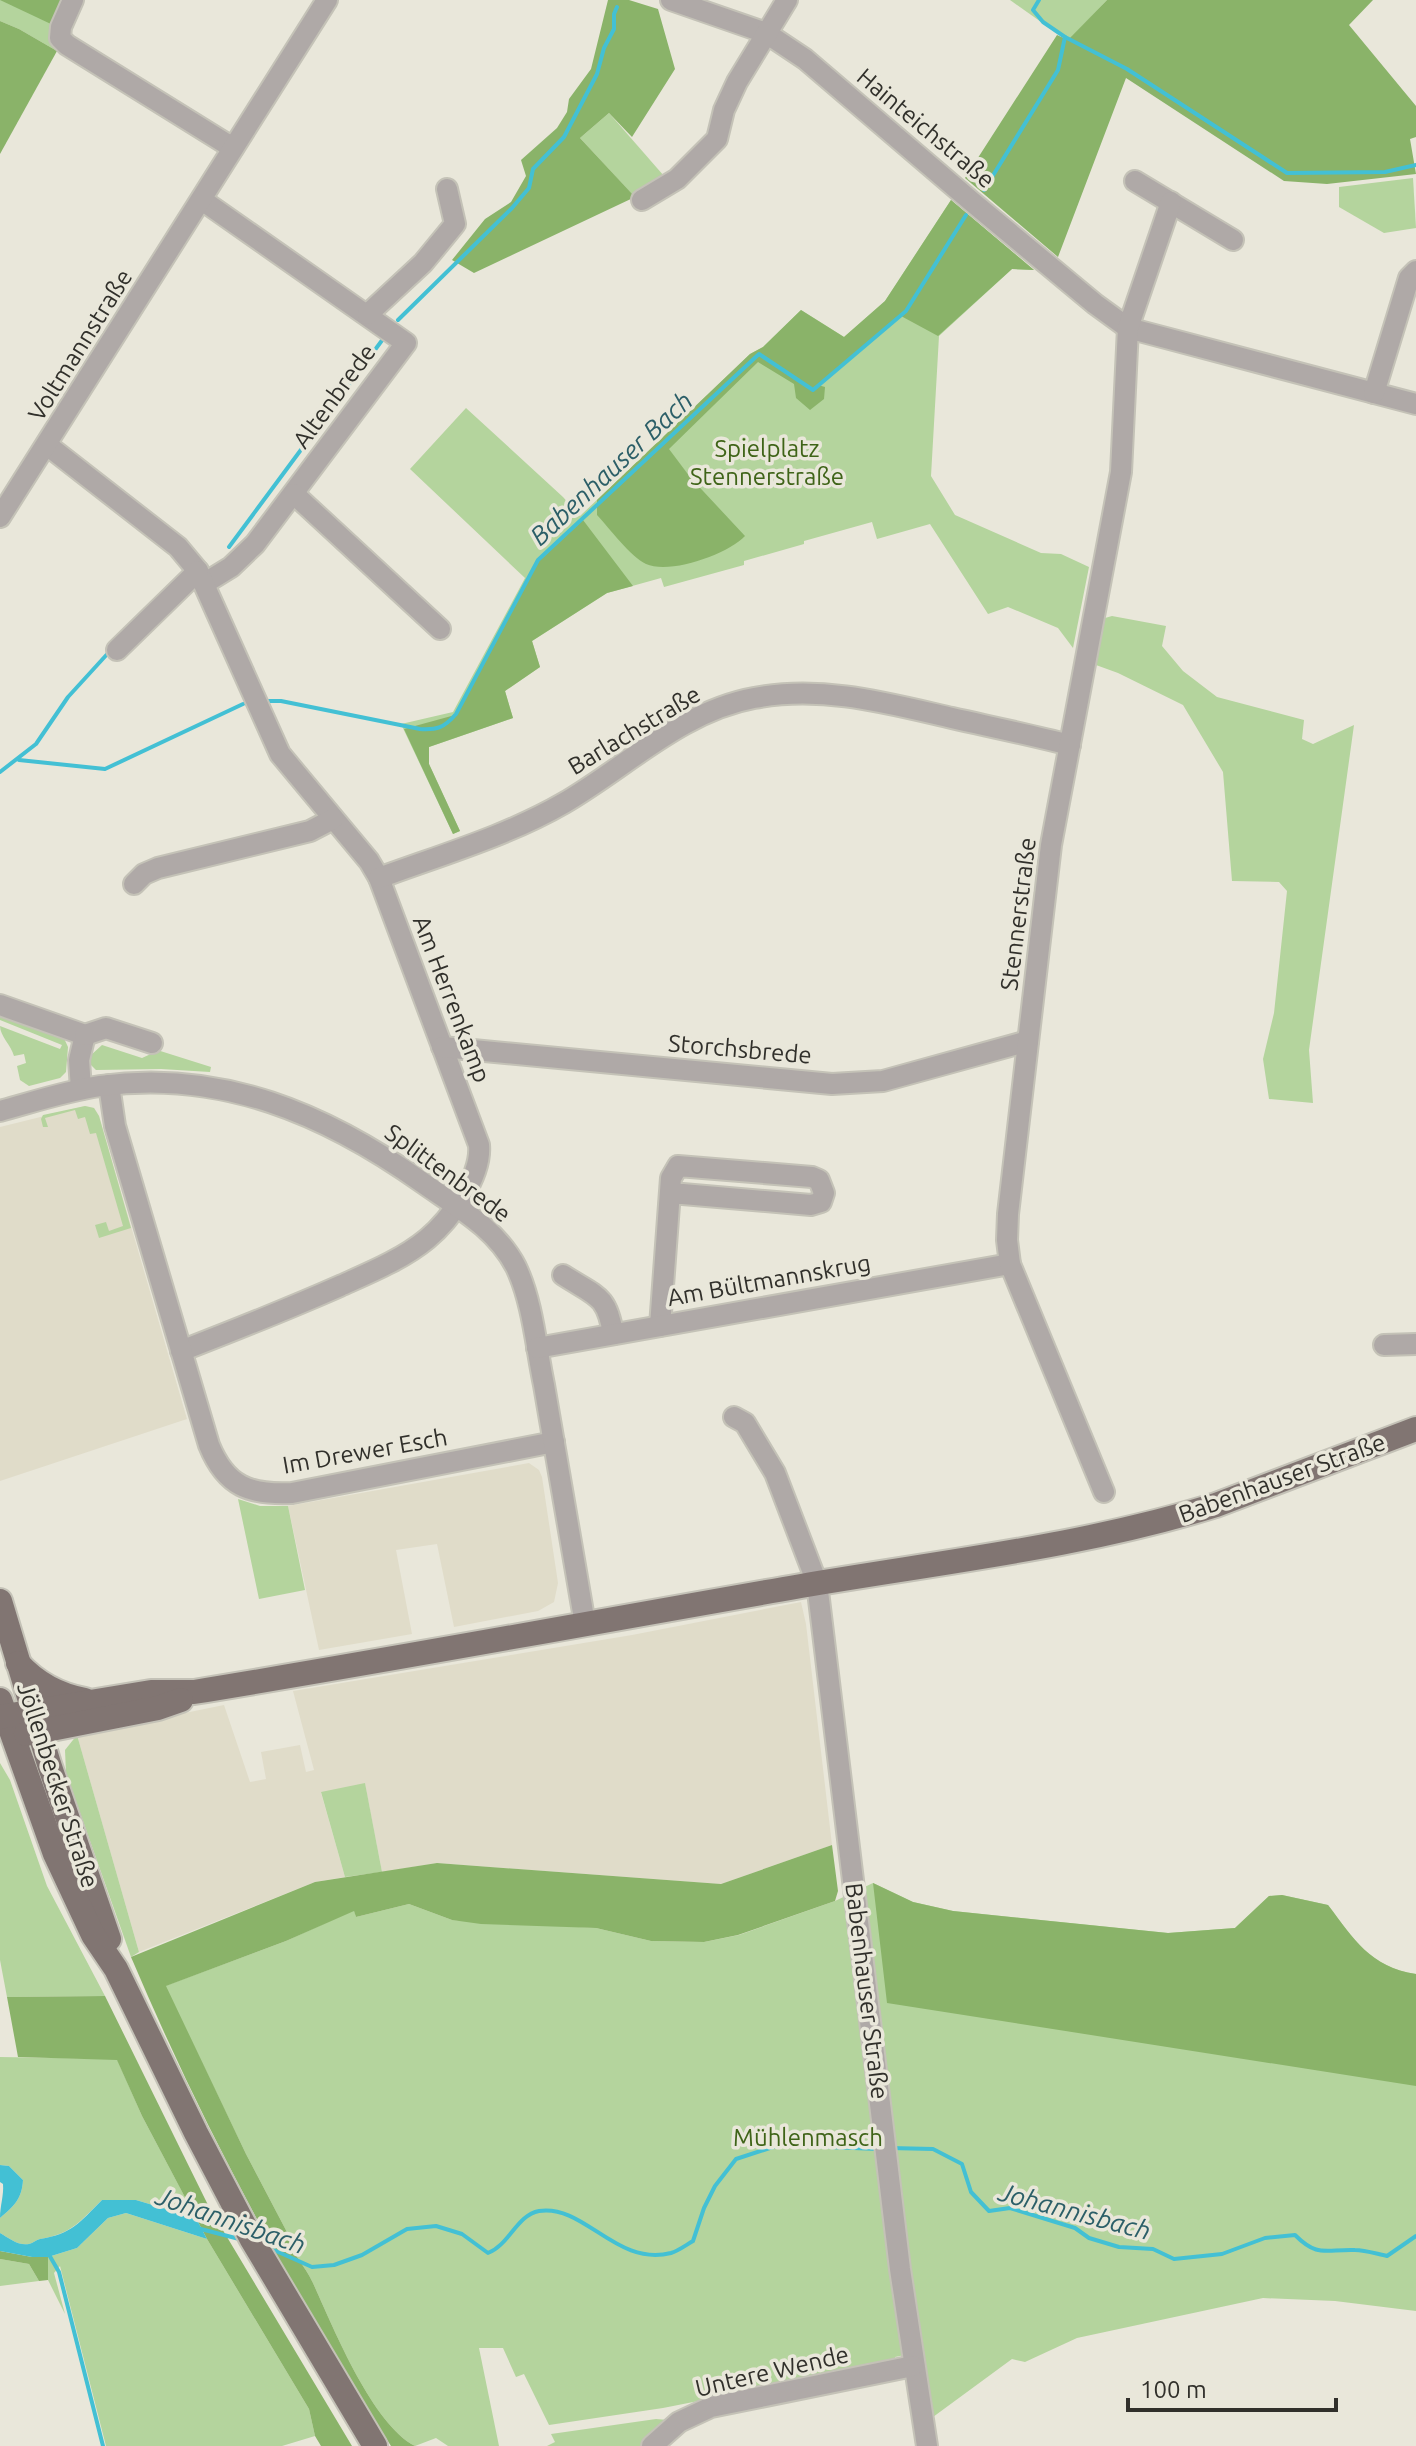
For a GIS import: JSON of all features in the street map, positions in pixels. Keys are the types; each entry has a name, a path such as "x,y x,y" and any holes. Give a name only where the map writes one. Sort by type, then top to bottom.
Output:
{"main road":[{"name":"Babenhauser Straße","path":"817,1583 1033,1550 1184,1515 1416,1429"},
{"path":"36,1722 91,1701 151,1692 194,1692 817,1583"},
{"name":"Jöllenbecker Straße","path":"0,1601 36,1722 103,1919 116,1969"},
{"path":"18,1663 28,1674 51,1689 91,1701"},
{"path":"3,1722 36,1722 158,1708 194,1692"},
{"name":"Jöllenbecker Straße","path":"3,1722 64,1875 93,1935 116,1969 217,2175 282,2292 375,2446"}],"street":[{"path":"73,0 61,27 60,38 67,45 233,148"},
{"name":"Voltmannstraße","path":"0,517 327,0"},
{"name":"Hainteichstraße","path":"671,0 766,33 805,59 982,210 1128,328 1416,404"},
{"path":"642,200 677,179 717,139 730,96 787,0"},
{"path":"1135,181 1233,240"},
{"name":"Altenbrede","path":"202,577 231,567 255,544 406,343 368,314 423,263 455,224 447,189"},
{"path":"202,200 368,314"},
{"path":"1128,328 1171,202"},
{"path":"1374,393 1409,278 1416,271"},
{"name":"Stennerstraße","path":"1104,1492 1010,1264 1008,1214 1050,856 1121,472 1128,328"},
{"name":"Am Herrenkamp","path":"47,445 171,542 202,577 270,737 294,775 369,861 379,878 476,1136 480,1156 474,1177 455,1205"},
{"path":"294,494 440,629"},
{"path":"117,650 202,577"},
{"name":"Barlachstraße","path":"379,878 528,821 564,803 681,726 728,704 755,697 793,694 857,696 1070,745"},
{"path":"134,884 144,874 158,868 310,831 333,819"},
{"path":"0,1005 85,1035 106,1028 152,1043"},
{"path":"81,1089 79,1060 85,1035"},
{"name":"Storchsbrede","path":"442,1047 832,1084 883,1081 1028,1041"},
{"name":"Splittenbrede","path":"0,1111 81,1089 109,1085 168,1082 235,1092 312,1116 371,1148 479,1223 500,1242 524,1287 585,1624"},
{"name":"Im Drewer Esch","path":"109,1085 115,1126 216,1462 236,1483 255,1491 292,1493 554,1442"},
{"path":"660,1326 671,1193 673,1170 685,1164 812,1177 819,1180 824,1193 821,1202 811,1205 671,1193"},
{"path":"181,1351 277,1314 370,1272 426,1240 455,1205"},
{"name":"Am Bültmannskrug","path":"537,1348 1010,1264"},
{"path":"563,1275 605,1303 610,1312 613,1334"},
{"path":"1384,1345 1416,1344"},
{"name":"Babenhauser Straße","path":"734,1417 745,1423 775,1473 817,1583 913,2366 927,2446"},
{"name":"Untere Wende","path":"652,2446 679,2422 711,2407 913,2366"}],"shaded area":[{"path":"85,1106 94,1108 99,1116 187,1419 0,1481 0,1127"},
{"path":"529,1463 539,1470 542,1477 558,1583 554,1602 538,1611 454,1627 437,1544 396,1550 412,1634 319,1650 288,1506"},
{"path":"801,1602 832,1845 721,1884 437,1863 382,1872 365,1784 321,1793 345,1877 315,1882 139,1952 77,1735 224,1705 250,1782 266,1779 261,1752 300,1745 306,1772 314,1770 293,1691 632,1635"}],"green space":[{"path":"0,0 65,0 52,38 57,51 0,21"},
{"path":"0,0 65,0 53,25"},
{"path":"608,0 629,0 658,9 675,69 632,137 609,113 580,138 635,197 474,273 452,260 485,219 511,202 526,176 521,160 557,128 567,112 569,99 591,69"},
{"path":"1010,0 1107,0 1068,41"},
{"path":"1107,0 1373,0 1349,25 1416,106 1416,137 1410,139 1416,174 1327,184 1284,181 1126,78 1058,257 965,178 1057,35 1068,40"},
{"path":"0,21 57,51 0,154"},
{"path":"609,113 664,176 632,194 580,138"},
{"path":"1413,178 1416,228 1384,233 1339,207 1339,187"},
{"name":"Spielplatz Stennerstraße","path":"951,200 1034,270 1012,269 939,336 931,476 955,515 1041,553 1061,554 1089,567 1073,648 1058,628 1008,607 988,614 930,524 877,539 872,522 744,561 744,565 664,587 661,578 607,593 532,641 540,667 505,691 513,718 429,747 429,764 460,831 453,834 401,724 453,712 525,578 410,469 466,408 580,516 750,354 763,347 801,310 844,337 885,301"},
{"path":"951,200 1034,270 1012,269 938,336 901,316 818,385 825,387 824,399 810,410 796,398 794,384 758,362 669,449 690,477 745,536 726,550 683,565 656,567 633,555 597,515 597,500 750,354 763,347 801,310 844,337 885,301"},
{"path":"583,520 633,586 607,593 532,641 540,667 505,691 513,718 429,747 429,764 460,831 453,834 404,729 455,715 539,561"},
{"path":"1112,616 1166,626 1162,646 1183,671 1217,697 1304,720 1302,739 1313,744 1354,725 1309,1050 1313,1103 1269,1099 1263,1059 1274,1013 1287,891 1279,882 1232,881 1223,772 1183,705 1096,665 1105,618"},
{"path":"0,1011 62,1034 68,1047 66,1072 60,1078 29,1086 20,1080 17,1066 26,1063 24,1054 14,1056 0,1026 60,1049 62,1045 0,1020"},
{"path":"102,1045 142,1058 153,1053 154,1049 211,1067 210,1072 96,1070 89,1063 90,1056"},
{"path":"85,1106 94,1108 99,1116 131,1228 99,1238 95,1225 106,1222 109,1231 123,1226 96,1133 90,1134 85,1117 78,1119 75,1110 45,1118 48,1127 43,1127 41,1119 43,1115"},
{"path":"238,1499 260,1506 288,1506 305,1590 259,1599"},
{"path":"77,1735 139,1952 131,1957 66,1773 65,1750"},
{"path":"0,1763 10,1780 47,1886 105,1996 7,1997 0,1960"},
{"path":"365,1783 382,1872 345,1877 321,1792"},
{"path":"832,1845 838,1891 835,1901 738,1935 704,1942 651,1941 596,1928 452,1920 409,1904 356,1917 354,1911 286,1941 166,1986 355,2373 384,2417 415,2446 391,2446 318,2328 250,2207 188,2083 131,1957 315,1882 437,1863 721,1884"},
{"name":"Mühlenmasch","path":"873,1883 913,1902 953,1911 1168,1933 1235,1928 1269,1896 1282,1895 1328,1905 1364,1950 1386,1965 1416,1974 1416,2311 1335,2301 1263,2298 1077,2338 1025,2362 1012,2359 933,2417 924,2351 895,2357 895,2362 663,2408 549,2425 524,2374 516,2377 503,2348 479,2348 499,2446 448,2446 436,2438 415,2446 399,2434 355,2373 165,1986 286,1941 354,1910 356,1917 409,1904 452,1920 596,1928 651,1941 704,1942 739,1935 835,1901"},
{"path":"873,1883 913,1902 953,1911 1168,1933 1235,1928 1269,1896 1282,1895 1328,1905 1364,1950 1386,1965 1416,1974 1416,2086 887,2003"},
{"path":"105,1996 209,2207 352,2446 321,2446 315,2436 309,2409 207,2239 142,2116 117,2060 18,2057 7,1997"},
{"path":"0,2057 117,2059 142,2116 196,2218 136,2200 102,2200 68,2230 30,2244 17,2243 0,2233 0,2218 16,2202 23,2180 9,2166 0,2165"},
{"path":"126,2213 207,2239 309,2409 315,2436 282,2446 106,2446 60,2266 54,2273 65,2314 48,2280 48,2257 77,2248 108,2218"},
{"path":"0,2251 48,2257 48,2280 39,2281 29,2264 0,2259"},
{"path":"0,2259 29,2264 39,2281 0,2286"},
{"path":"656,2419 668,2420 644,2446 547,2446 555,2442 551,2434"}],"water":[{"path":"0,2165 9,2166 23,2180 16,2202 0,2218 3,2184 0,2182"},
{"path":"102,2200 136,2200 196,2218 207,2239 126,2213 108,2218 77,2248 48,2257 0,2251 0,2233 17,2243 30,2244 68,2230"}],"waterway":[{"name":"Babenhauser Bach","path":"984,190 1058,70 1065,37 1043,22 1033,10 1039,0"},
{"path":"398,320 529,188 533,169 564,137 597,74 604,48 614,29 617,7"},
{"path":"1065,37 1127,69 1287,173 1385,172 1416,165"},
{"name":"Babenhauser Bach","path":"268,701 420,729 444,725 456,714 538,560 759,354 813,390 906,311 966,215"},
{"path":"229,547 383,339"},
{"path":"0,772 36,744 68,697 110,651"},
{"name":"Babenhauser Bach","path":"19,760 105,769 243,704"},
{"name":"Johannisbach","path":"267,2247 312,2267 334,2265 362,2255 407,2229 436,2226 462,2234 488,2253 502,2244 531,2214 556,2211 634,2251 651,2255 671,2253 693,2241 715,2186 736,2159 779,2145 878,2149"},
{"name":"Johannisbach","path":"890,2148 933,2149 962,2164 971,2192 989,2211 1010,2208 1075,2228 1089,2238 1119,2247 1153,2249 1174,2259 1222,2254 1265,2238 1295,2235 1316,2250 1359,2250 1387,2256 1416,2236"},
{"name":"Johannisbach","path":"197,2228 243,2240"},
{"path":"48,2253 59,2272 103,2446"}]}
